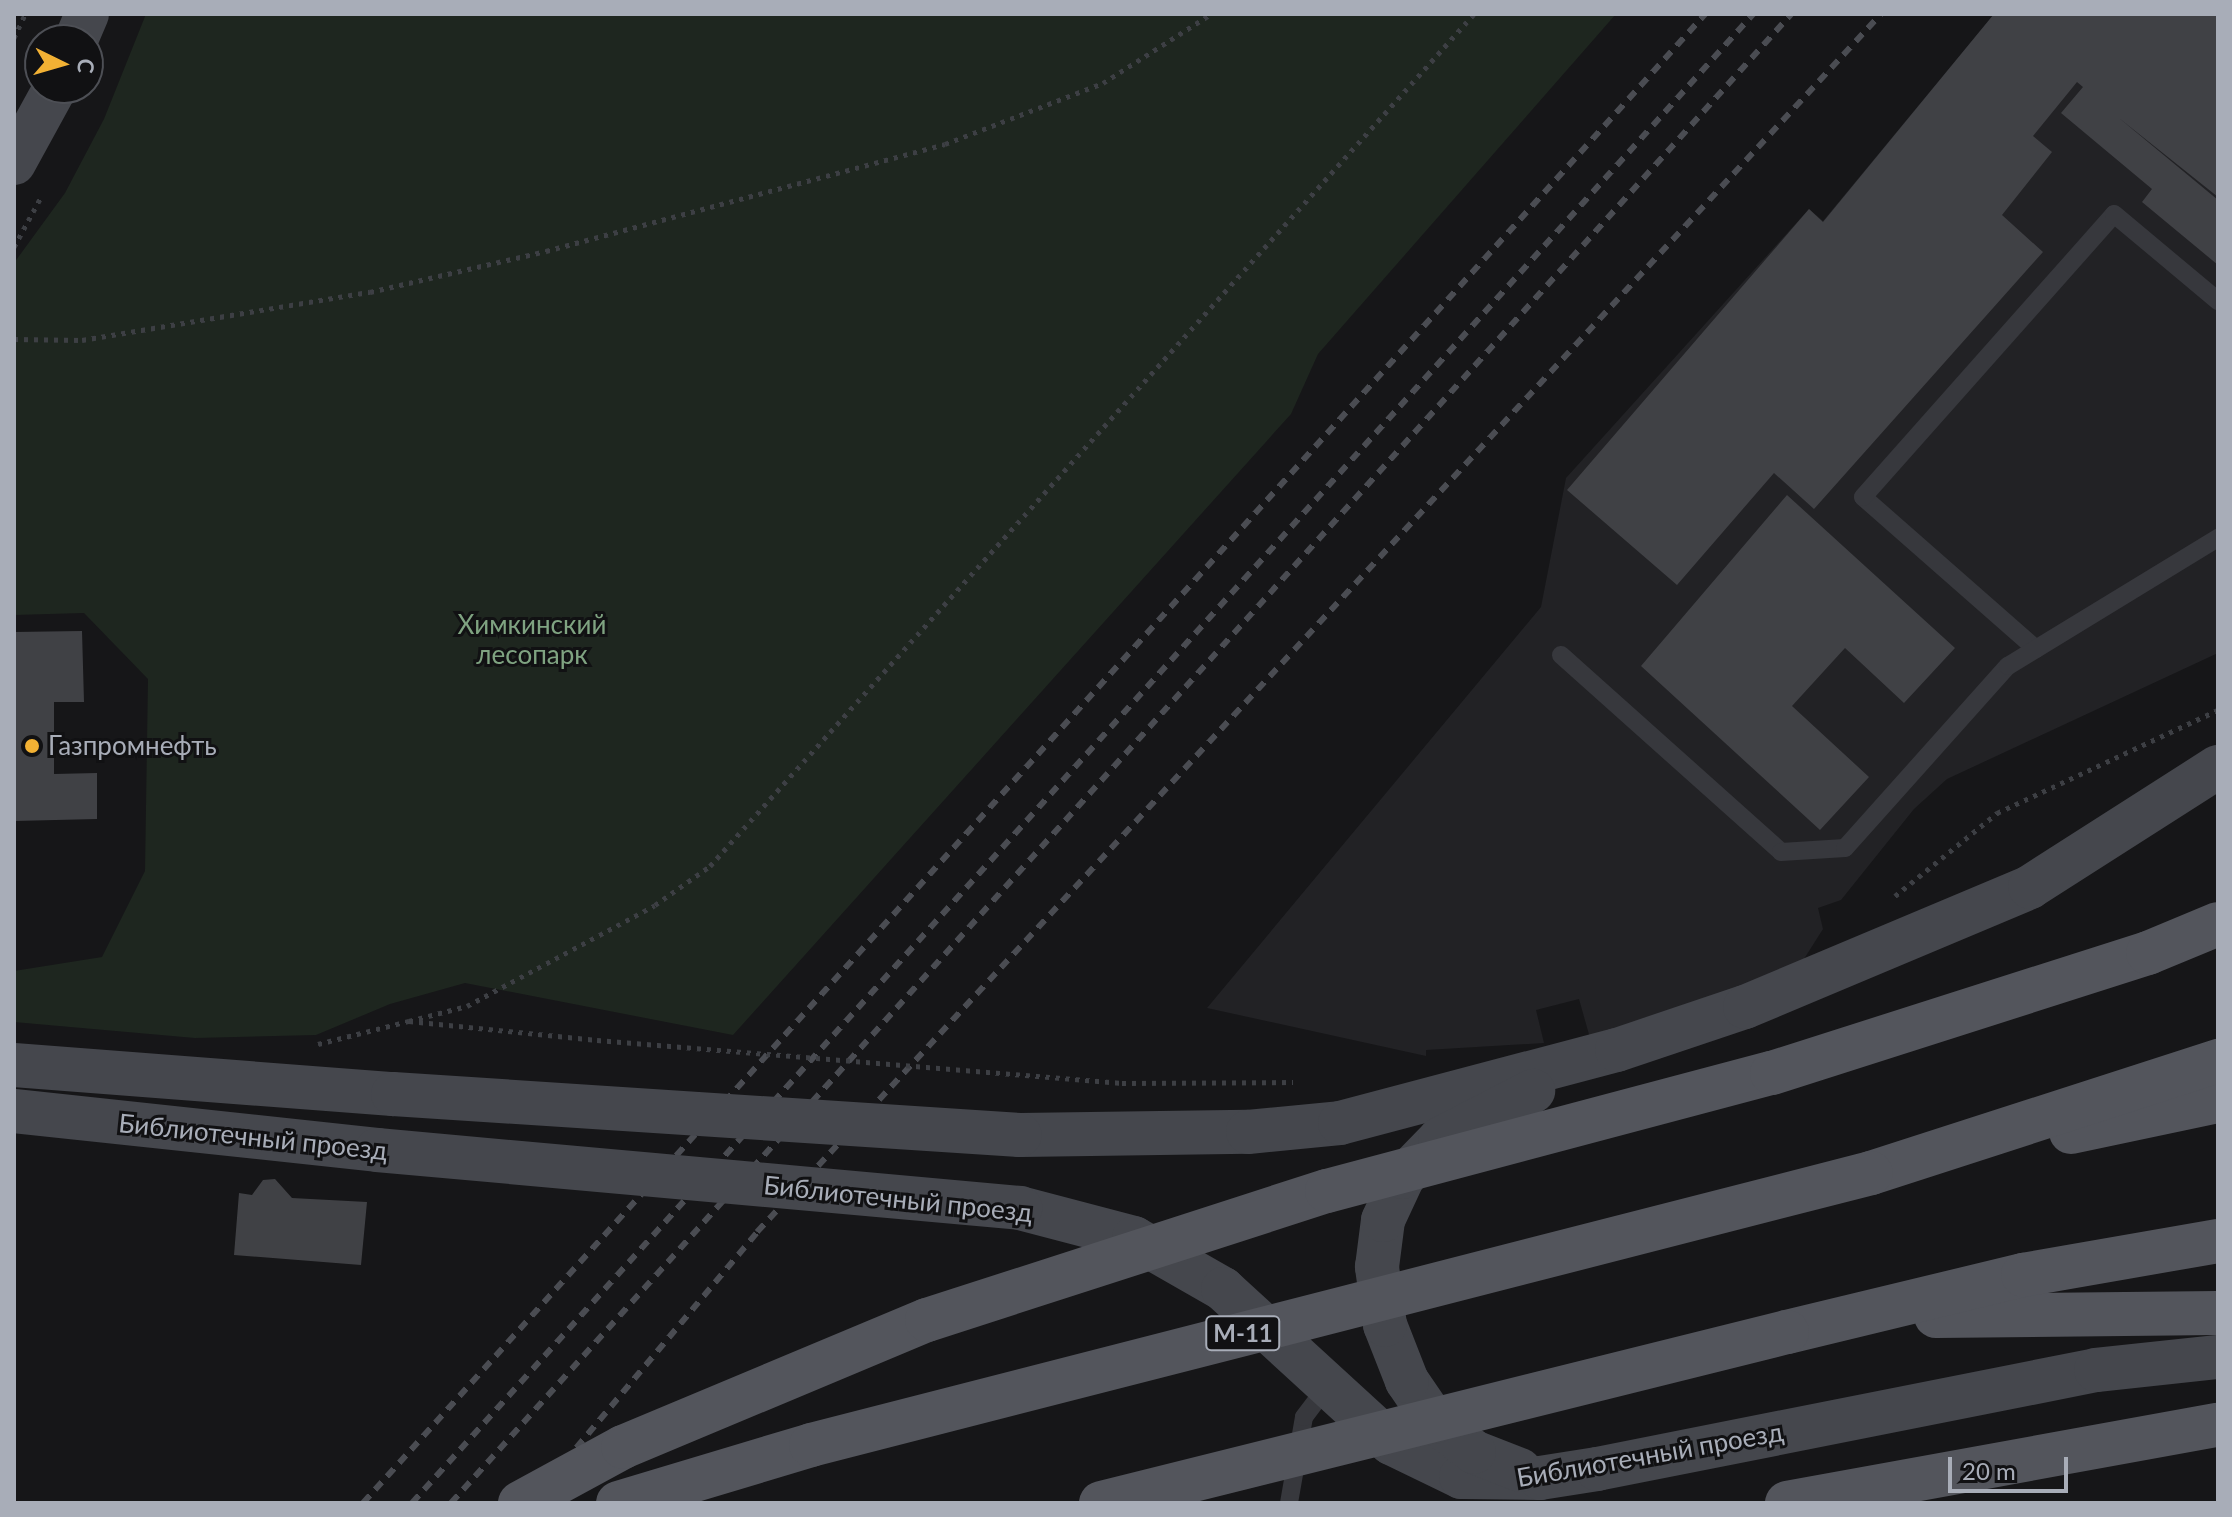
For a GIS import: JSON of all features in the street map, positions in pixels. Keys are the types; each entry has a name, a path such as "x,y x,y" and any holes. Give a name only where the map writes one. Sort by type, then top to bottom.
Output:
{"main road":[{"path":"14,163 46,104"},
{"name":"Библиотечный проезд","path":"14,1065 393,1094 1020,1135 1248,1132 1340,1123 1617,1050 1745,1007 2030,887 2218,767"},
{"path":"2158,805 2218,785"},
{"path":"520,1503 623,1447 927,1320 1327,1191 1772,1073 2148,953 2218,924"},
{"path":"1540,1478 1474,1452 1435,1422 1407,1381 1385,1325 1377,1267 1383,1220 1403,1177 1440,1139 1617,1050"},
{"path":"1871,1173 2218,1061"},
{"path":"1871,1173 2218,1101"},
{"name":"Библиотечный проезд","path":"14,1111 377,1150 1020,1208 1134,1238 1223,1289 1391,1443 1427,1464 1461,1477 1540,1478 2096,1370 2218,1357"},
{"name":"М-11","path":"618,1503 811,1445 1871,1173"},
{"path":"1101,1503 2023,1275 2218,1241"},
{"path":"1787,1332 1933,1316 2218,1313"},
{"path":"1787,1503 2218,1425"}],"lane":[{"path":"2036,649 1863,497 2114,214 2218,301"},
{"path":"1561,655 1781,852 1845,848 2008,666 2218,538"},
{"path":"1289,1503 1304,1417 1328,1385"}],"path":[{"path":"14,38 25,14"},
{"path":"14,339 82,340 370,292 546,251 945,144 1103,83 1211,14"},
{"path":"310,1046 467,1006 655,905 710,866 1474,14"},
{"path":"1887,902 1997,813 2218,710"},
{"path":"409,1021 597,1040 1122,1083 1308,1082"}],"shaded area":[{"path":"1994,14 2218,14 2218,653 1947,779 1914,809 1841,900 1818,908 1823,929 1797,970 1590,1038 1579,999 1536,1010 1544,1043 1426,1050 1426,1056 1207,1008 1541,607 1566,478 1809,209 1823,221"}],"green space":[{"name":"Химкинский лесопарк","path":"146,14 1616,14 1318,354 1291,414 733,1035 465,983 390,1004 316,1035 195,1038 14,1022 14,971 102,957 145,871 148,679 84,613 14,615 14,263 65,193 104,119"}],"building":[{"path":"1994,14 2218,14 2218,197 2119,118 2218,200 2218,265 2142,202 2152,189 2061,113 2083,87 2077,82 2033,136 2052,152 2002,215 2043,252 1814,509 1774,473 1677,585 1567,490 1809,209 1823,222"},
{"path":"1787,495 1955,648 1904,703 1845,648 1792,706 1869,777 1820,830 1641,666"},
{"path":"82,631 84,702 54,702 54,774 97,773 97,819 14,821 14,632"},
{"path":"275,1179 292,1198 367,1202 361,1265 234,1255 239,1193 252,1195 263,1180"}],"railway":[{"path":"363,1503 1705,14"},
{"path":"412,1503 1753,14"},
{"path":"451,1503 1791,14"},
{"path":"530,1503 757,1232 1881,14"}],"place":[{"name":"Газпромнефть","path":"32,746"}]}
